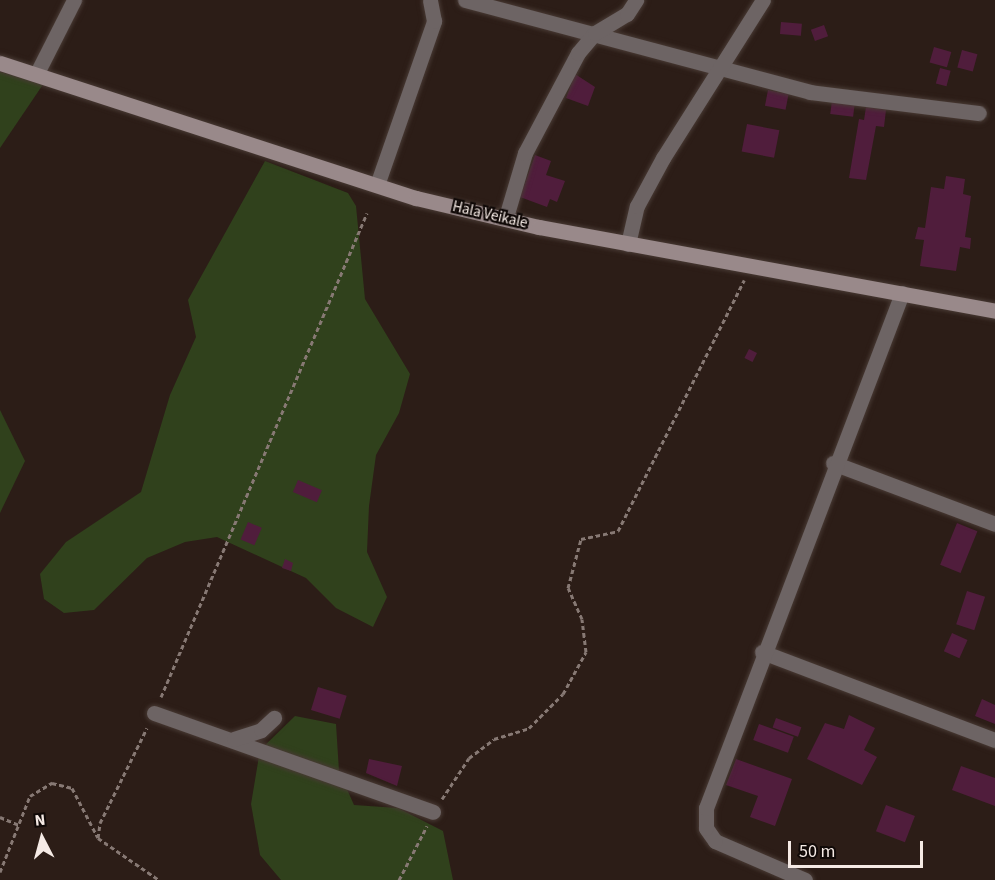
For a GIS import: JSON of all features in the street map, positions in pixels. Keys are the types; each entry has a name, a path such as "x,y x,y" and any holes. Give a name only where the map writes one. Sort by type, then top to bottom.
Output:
{"street":[{"path":"37,73 74,0"},
{"path":"377,185 434,21 430,0"},
{"path":"465,0 720,68 853,100 979,113"},
{"path":"506,217 525,153 578,53 595,33 627,14 636,0"},
{"path":"628,244 637,206 763,0"},
{"name":"Hala Veikale","path":"0,63 37,73 377,185 628,244 995,311"},
{"path":"805,880 715,841 706,828 706,808 833,463 902,293"},
{"path":"833,463 995,524"},
{"path":"762,652 995,740"},
{"path":"154,713 234,739 434,812"},
{"path":"234,739 261,730 274,718"}],"path":[{"path":"98,838 100,823 154,713 367,213"},
{"path":"399,880 434,812 469,758 494,739 528,728 563,694 586,652 582,619 568,588 581,539 618,531 751,267"},
{"path":"0,872 30,796 52,783 72,788 98,838 159,880"},
{"path":"0,818 19,825"}],"green space":[{"path":"0,72 44,83 0,148"},
{"path":"265,161 348,193 356,206 365,299 410,374 399,413 376,455 369,506 367,552 387,597 373,627 336,608 306,578 217,537 185,542 147,558 94,610 64,613 44,599 40,574 66,542 141,492 170,395 196,337 188,300"},
{"path":"0,410 25,461 0,513"},
{"path":"295,716 336,724 339,771 354,805 398,808 443,831 453,880 281,880 260,855 251,804 260,750"}],"building":[{"path":"781,22 802,24 801,36 780,34"},
{"path":"824,25 828,36 815,41 811,30"},
{"path":"934,47 951,52 947,67 930,62"},
{"path":"962,50 977,54 973,72 957,67"},
{"path":"940,68 951,71 946,86 936,83"},
{"path":"575,74 595,87 588,106 566,98"},
{"path":"768,90 789,94 786,110 765,106"},
{"path":"832,100 855,103 853,117 830,114"},
{"path":"866,107 886,110 884,127 876,126 866,180 849,178 859,119 864,120"},
{"path":"747,124 779,130 774,158 742,151"},
{"path":"535,155 551,161 546,175 565,181 557,202 550,199 547,207 520,197"},
{"path":"946,176 965,179 963,194 971,196 965,237 971,238 970,249 960,247 956,271 920,266 924,240 915,239 918,227 925,228 931,187 944,189"},
{"path":"749,349 757,353 752,362 744,358"},
{"path":"298,480 322,490 317,502 293,492"},
{"path":"248,522 262,528 254,545 241,539"},
{"path":"957,523 977,531 961,573 940,565"},
{"path":"285,559 293,563 291,571 282,568"},
{"path":"967,591 985,597 974,630 956,624"},
{"path":"952,633 968,640 959,658 944,651"},
{"path":"318,687 347,696 340,719 311,710"},
{"path":"982,699 995,705 995,724 975,716"},
{"path":"849,715 875,728 864,750 877,757 862,785 807,759 825,723 844,729"},
{"path":"776,718 801,727 798,737 773,727"},
{"path":"759,724 794,737 788,753 753,740"},
{"path":"369,759 402,766 397,786 366,773"},
{"path":"736,759 792,779 775,826 750,817 758,796 726,785"},
{"path":"961,766 995,778 995,806 952,790"},
{"path":"886,805 915,816 905,842 876,831"}]}
